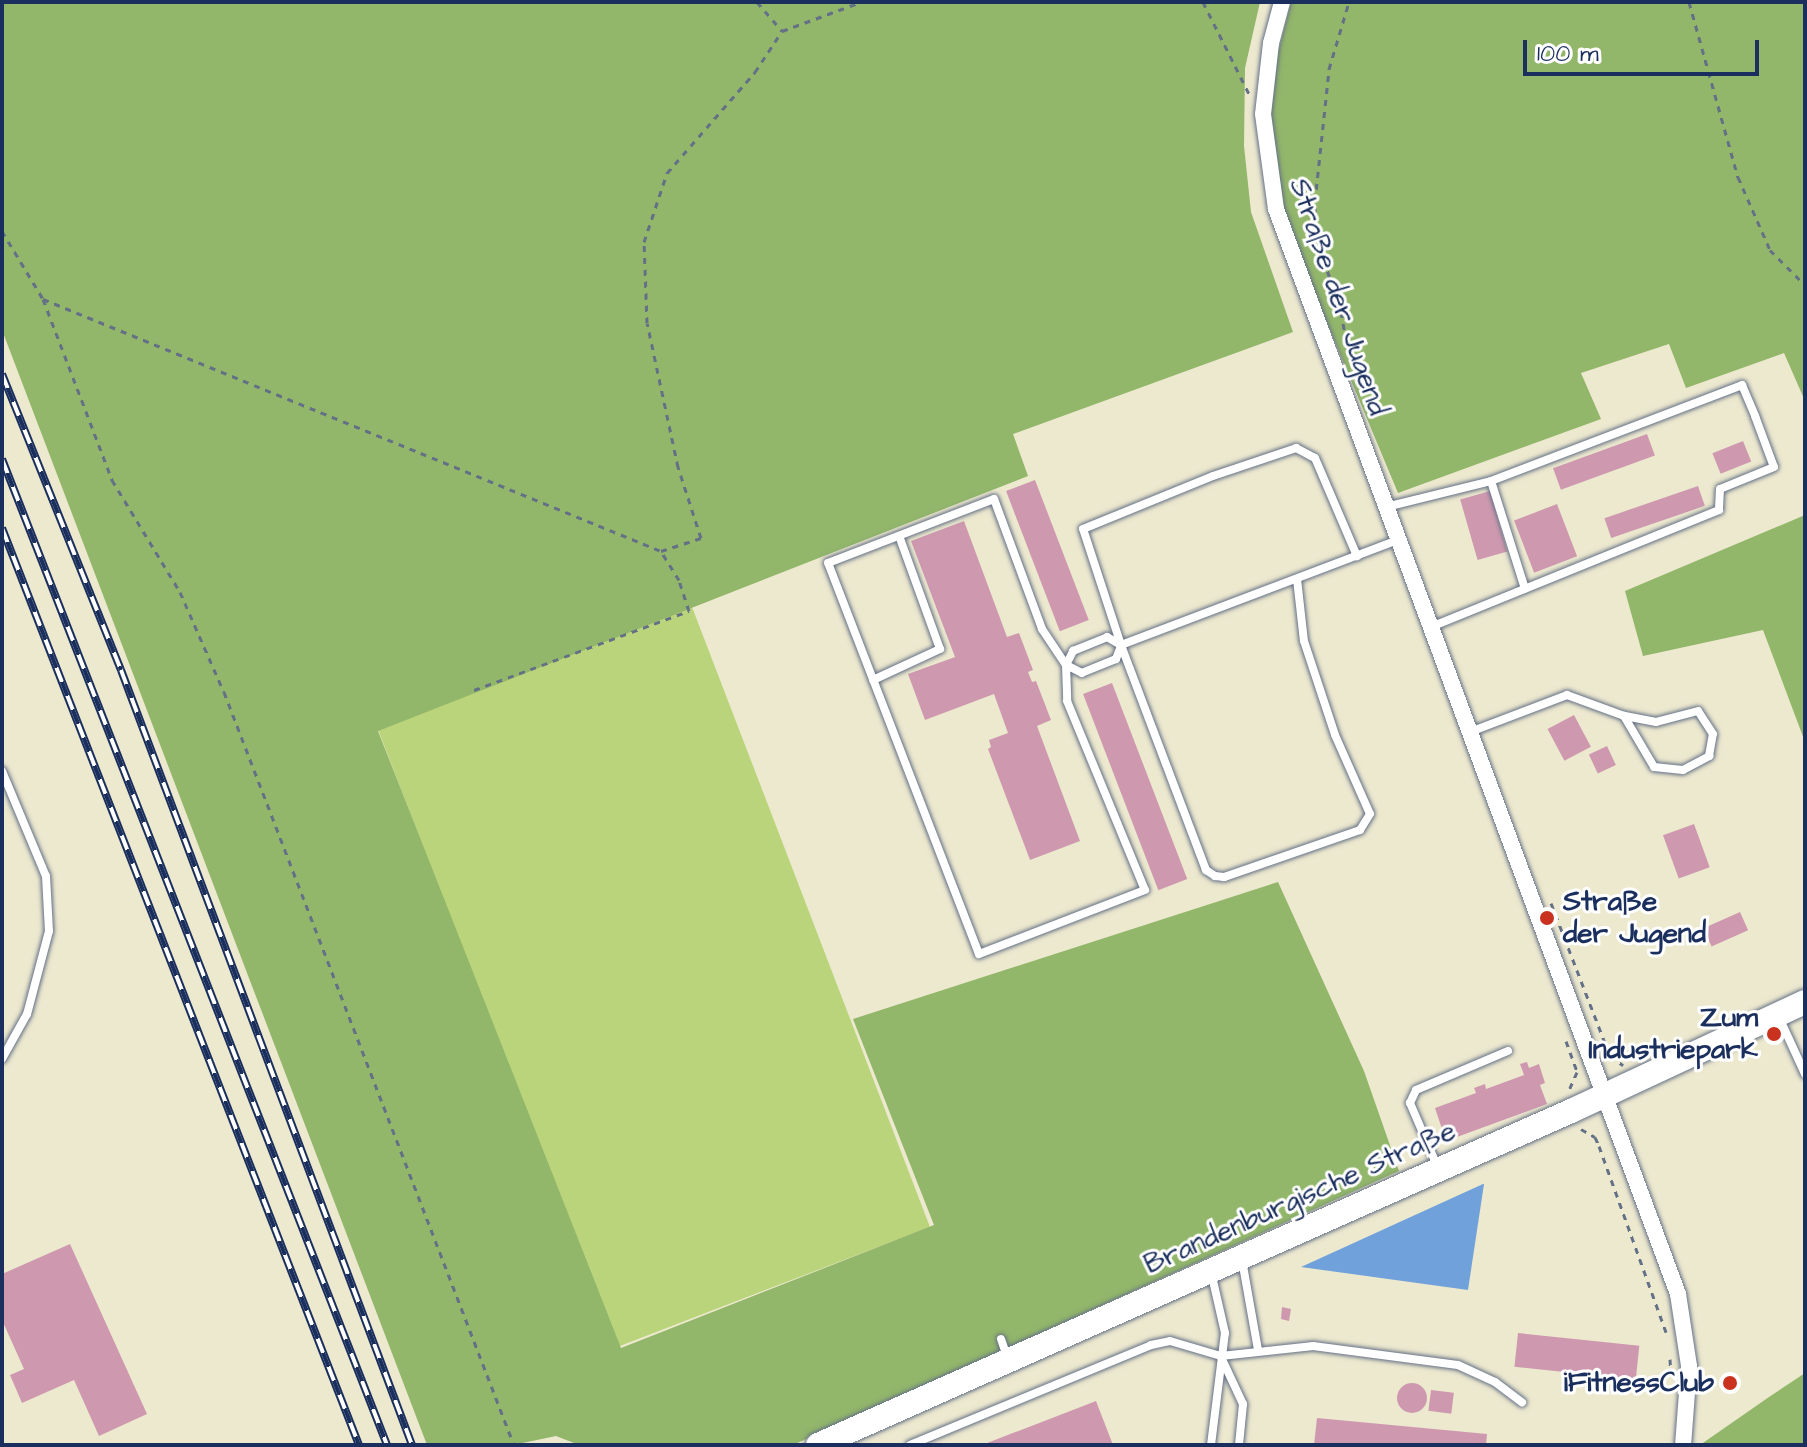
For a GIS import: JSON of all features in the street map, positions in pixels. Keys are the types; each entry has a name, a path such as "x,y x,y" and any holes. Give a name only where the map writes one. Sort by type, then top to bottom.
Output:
{"street":[{"name":"Straße der Jugend","path":"1282,2 1266,72 1263,114 1269,177 1285,235 1603,1096"},
{"name":"Brandenburgische Straße","path":"818,1445 1005,1350 1211,1271 1805,1002"},
{"path":"1603,1096 1681,1303 1689,1366 1683,1445"}],"lane":[{"path":"1385,508 1491,481 1742,385 1774,467 1720,489 1719,510 1431,627"},
{"path":"1297,579 1304,641 1335,735 1370,814 1360,830 1224,877 1215,876 1206,870 1121,645 1083,529 1287,449 1310,452 1321,467 1357,556"},
{"path":"1491,481 1525,589"},
{"path":"1121,645 1107,637 1073,651 1066,665 1067,701 1145,890 979,954 828,563 994,499 1042,629 1066,665 1082,673 1116,659 1121,645 1398,540"},
{"path":"873,680 940,649 899,536"},
{"path":"1470,732 1567,695 1624,716 1656,722 1698,711 1713,734 1709,756 1683,770 1654,767 1624,716"},
{"path":"2,771 46,876 49,931 27,1014 2,1059"},
{"path":"1778,1015 1805,1074"},
{"path":"1795,1051 1805,1046"},
{"path":"1439,1169 1410,1103 1416,1090 1508,1051"},
{"path":"1242,1256 1258,1350"},
{"path":"1211,1271 1225,1333 1211,1445"},
{"path":"910,1445 1151,1345 1170,1341 1221,1356 1258,1350 1330,1347 1458,1365 1495,1382 1522,1402"},
{"path":"1221,1356 1243,1404 1239,1445"}],"path":[{"path":"757,2 782,31"},
{"path":"661,551 701,538 678,467 647,323 644,242 667,173 755,72 782,31 861,2"},
{"path":"1203,2 1251,99"},
{"path":"1348,361 1348,338 1316,237 1315,201 1329,69 1349,2"},
{"path":"1689,2 1738,177 1770,250 1805,285"},
{"path":"2,231 43,299 112,480 180,592 224,692 514,1445"},
{"path":"43,299 661,551 679,580 689,611 474,690"},
{"path":"1581,1129 1595,1137 1599,1146 1669,1339"},
{"path":"1670,1354 1671,1381"}],"green space":[{"path":"2,2 1260,2 1245,68 1244,146 1251,212 1293,332 1013,434 1028,476 378,731 621,1348 934,1225 853,1019 1278,882 1364,1071 1399,1171 793,1445 579,1445 556,1436 513,1445 427,1445 2,330"},
{"path":"1291,2 1805,2 1805,401 1784,353 1686,388 1669,344 1581,373 1601,419 1398,493 1290,234 1277,181 1270,137 1271,101 1274,68"},
{"path":"1805,515 1805,742 1763,630 1643,656 1625,591"},
{"path":"692,607 930,1227 615,1348 377,728"},
{"path":"1805,1373 1805,1445 1700,1445 1769,1397"}],"water":[{"path":"1483,1184 1468,1290 1301,1267"}],"building":[{"path":"1647,434 1655,456 1561,490 1553,468"},
{"path":"1743,441 1751,461 1721,474 1712,453"},
{"path":"1035,480 1089,620 1060,631 1006,491"},
{"path":"1698,486 1705,506 1611,538 1604,518"},
{"path":"1490,491 1507,552 1478,560 1460,500"},
{"path":"1557,504 1577,556 1534,573 1514,520"},
{"path":"964,521 1007,637 1019,633 1033,670 1028,672 1032,682 1036,681 1051,720 1037,726 1080,841 1030,860 988,749 991,747 989,740 1008,733 994,694 925,720 908,674 955,657 911,541"},
{"path":"1112,683 1187,879 1158,890 1083,694"},
{"path":"1574,715 1591,747 1564,761 1548,729"},
{"path":"1607,746 1616,765 1598,773 1589,754"},
{"path":"1694,824 1710,867 1679,879 1663,835"},
{"path":"1740,912 1748,930 1712,947 1703,928"},
{"path":"1527,1062 1529,1068 1539,1064 1545,1083 1540,1085 1547,1104 1446,1141 1435,1108 1476,1093 1474,1088 1485,1084 1486,1089 1524,1075 1520,1064"},
{"path":"70,1244 147,1414 99,1436 74,1380 22,1403 10,1375 24,1369 2,1320 2,1274"},
{"path":"1282,1307 1291,1309 1289,1321 1281,1319"},
{"path":"1518,1333 1639,1346 1636,1380 1514,1367"},
{"path":"1412,1383 1423,1387 1427,1398 1423,1409 1412,1413 1401,1409 1397,1398 1401,1387"},
{"path":"1431,1390 1454,1393 1451,1414 1428,1411"},
{"path":"1096,1401 1113,1445 982,1445"},
{"path":"1317,1418 1487,1434 1486,1445 1314,1445"}],"railway":[{"path":"2,374 121,670 412,1445"},
{"path":"2,459 387,1445"},
{"path":"2,528 359,1445"}],"place":[{"name":"Straße der Jugend","path":"1547,918"},
{"name":"Zum Industriepark","path":"1774,1034"},
{"name":"iFitnessClub","path":"1730,1383"}]}
